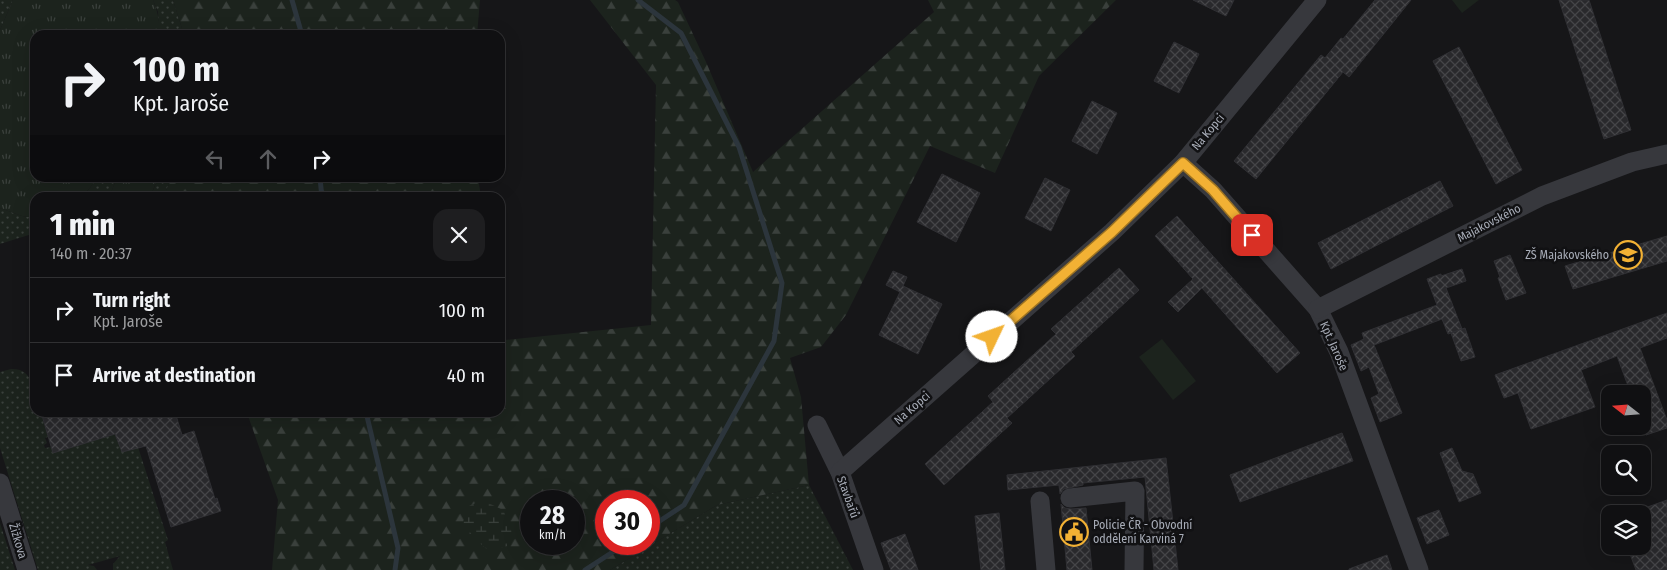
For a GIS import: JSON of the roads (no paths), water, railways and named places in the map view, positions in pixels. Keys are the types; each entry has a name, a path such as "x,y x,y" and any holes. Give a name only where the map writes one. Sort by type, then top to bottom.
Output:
{"street":[{"name":"Na Kopci","path":"840,472 1112,232 1183,163 1318,0"},
{"name":"Majakovského","path":"1318,309 1542,196 1632,162 1667,154"},
{"name":"Kpt. Jaroše","path":"1183,163 1213,190 1318,309 1339,352 1419,570"},
{"name":"Stavbařů","path":"817,425 840,472 874,570"},
{"name":"Žižkova","path":"0,483 27,570"},
{"path":"1070,498 1135,491 1134,570"},
{"path":"1040,501 1046,570"}],"waterway":[{"path":"292,0 301,30"},
{"path":"638,0 681,33 739,147 782,283 774,341 684,505 660,521"},
{"path":"320,182 321,192"},
{"path":"367,417 398,548 395,570"},
{"path":"585,570 608,555"}],"place":[{"name":"ZŠ Majakovského","path":"1628,255"},
{"name":"Policie ČR - Obvodní oddělení Karviná 7","path":"1074,532"}]}
